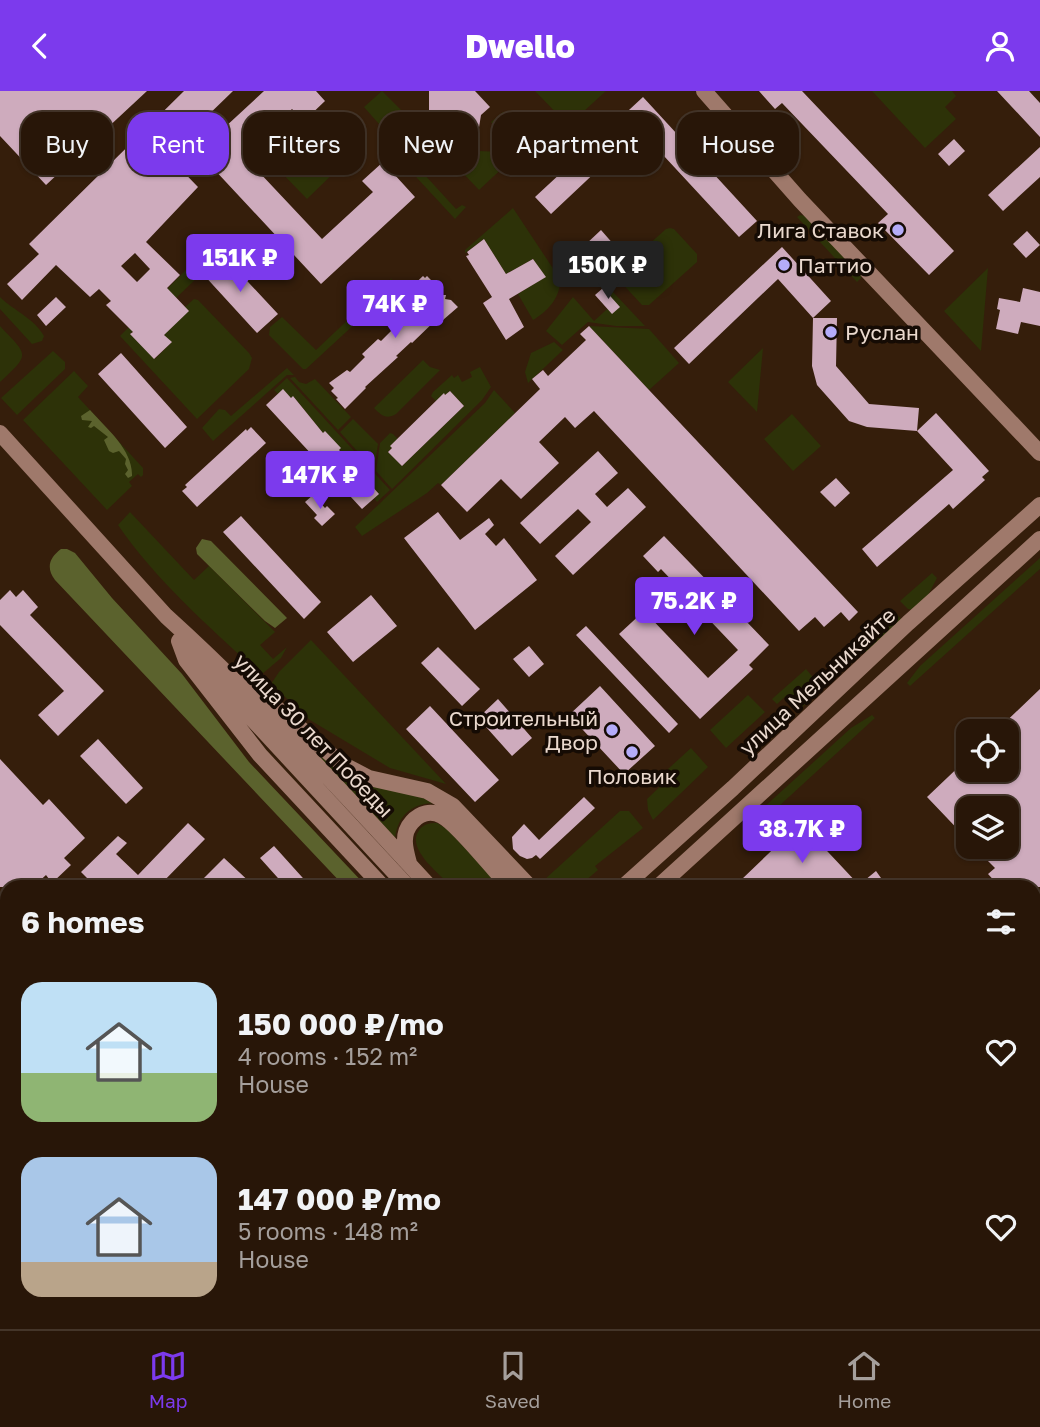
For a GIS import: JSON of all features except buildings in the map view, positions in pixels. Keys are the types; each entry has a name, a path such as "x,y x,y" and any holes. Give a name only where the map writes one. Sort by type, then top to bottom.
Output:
{"street":[{"path":"704,91 808,210 1040,453"},
{"name":"улица 30 лет Победы","path":"0,433 401,880"},
{"name":"улица Мельникайте","path":"631,880 908,623 1040,505"},
{"path":"666,880 1040,539"},
{"path":"376,880 260,755 193,671 186,660 188,642 256,689 342,764 369,778 427,792 453,806 523,880"},
{"name":"улица 30 лет Победы","path":"188,642 424,880"},
{"path":"410,865 404,843 408,827 419,816 432,813 448,820 504,880"}],"green space":[{"path":"382,91 403,112 379,112 379,124 364,107"},
{"path":"535,91 606,91 583,112 555,112"},
{"path":"872,91 952,91 956,96 945,107 956,119 925,148"},
{"path":"478,152 492,152 492,175 495,175 479,190 465,175 478,175"},
{"path":"284,175 332,175 307,199"},
{"path":"414,175 425,175 456,209 462,205 466,207 455,219"},
{"path":"513,208 560,279 558,292 552,303 533,320 518,294 545,277 533,259 506,274 484,239 465,253 465,250"},
{"path":"807,216 861,272 861,278 857,282 797,217"},
{"path":"670,228 697,254 697,262 649,305 642,305 618,279 619,271"},
{"path":"213,243 222,254 176,298 147,318 130,334 155,359 171,343 164,335 194,299 249,353 252,358 249,369 197,419 120,336"},
{"path":"567,243 645,326 588,322 562,345 546,331 573,297 594,321 615,302 603,288 605,286 569,247 561,254 559,251"},
{"path":"988,268 981,351 944,311"},
{"path":"392,278 384,297 306,369 269,335 270,327 282,317 316,350"},
{"path":"0,297 35,324 44,336 42,341 32,344 0,309"},
{"path":"0,326 22,354 17,365 0,382"},
{"path":"589,326 649,329 679,363 649,390"},
{"path":"554,342 563,350 528,383 525,372 531,353"},
{"path":"763,348 757,412 728,382"},
{"path":"53,351 65,362 65,369 17,415 1,398"},
{"path":"423,360 430,367 440,370 396,414 386,417 379,413 374,408"},
{"path":"480,367 491,387 482,400 392,489 376,471 380,443 390,433 398,439 388,452 402,466 464,406 450,391 436,401 431,396 433,392 452,375 454,378 458,375 462,382 472,377 470,372"},
{"path":"287,368 294,375 287,375 213,441 202,428 219,409 225,410 231,416"},
{"path":"74,371 88,386 78,397 143,468 143,475 141,477 138,474 129,482 132,486 107,510 23,420"},
{"path":"295,377 306,384 315,379 351,417 338,430 290,378"},
{"path":"287,378 390,490 377,502 374,498 379,494 371,485 373,483 323,433 294,397 291,398 283,390 278,394 274,390"},
{"path":"494,390 515,413 441,485 438,483 362,536 355,527 485,403"},
{"path":"90,410 124,449 132,476 128,478 125,474 128,470 126,459 119,451 109,451 104,440 108,437 94,426 88,427 92,421 82,420 81,416"},
{"path":"792,414 821,446 793,471 764,439"},
{"path":"353,419 378,444 374,470 340,432"},
{"path":"130,512 194,580 209,566 275,632 260,645 273,659 287,647 281,658 261,675 204,622 150,566 118,525"},
{"path":"202,539 211,541 287,618 275,628 265,621 197,554 196,548"},
{"path":"61,549 75,553 182,674 249,762 360,880 338,880 55,580 50,571 54,556"},
{"path":"1040,558 1040,569 910,686 907,683 920,666"},
{"path":"932,573 937,578 926,599 913,610 908,609 900,601"},
{"path":"894,611 902,620 866,652 858,643"},
{"path":"311,640 446,784 390,768 310,720 271,684 279,672"},
{"path":"806,669 823,689 800,709 787,695 777,704 772,699"},
{"path":"748,695 765,712 726,748 710,730"},
{"path":"872,715 875,718 778,807 761,810 851,728"},
{"path":"691,748 708,767 653,820 647,799 672,775 668,769"},
{"path":"314,751 342,772 438,803 422,805 409,811 400,822 395,838"},
{"path":"620,811 629,811 643,828 595,866 598,870 586,880 544,880"},
{"path":"437,823 447,829 494,880 445,880 417,847 418,832 429,824"}],"place":[{"name":"Лига Ставок","path":"898,230"},
{"name":"Паттио","path":"784,265"},
{"name":"Руслан","path":"831,332"},
{"name":"Строительный Двор","path":"612,730"},
{"name":"Половик","path":"632,752"}]}
